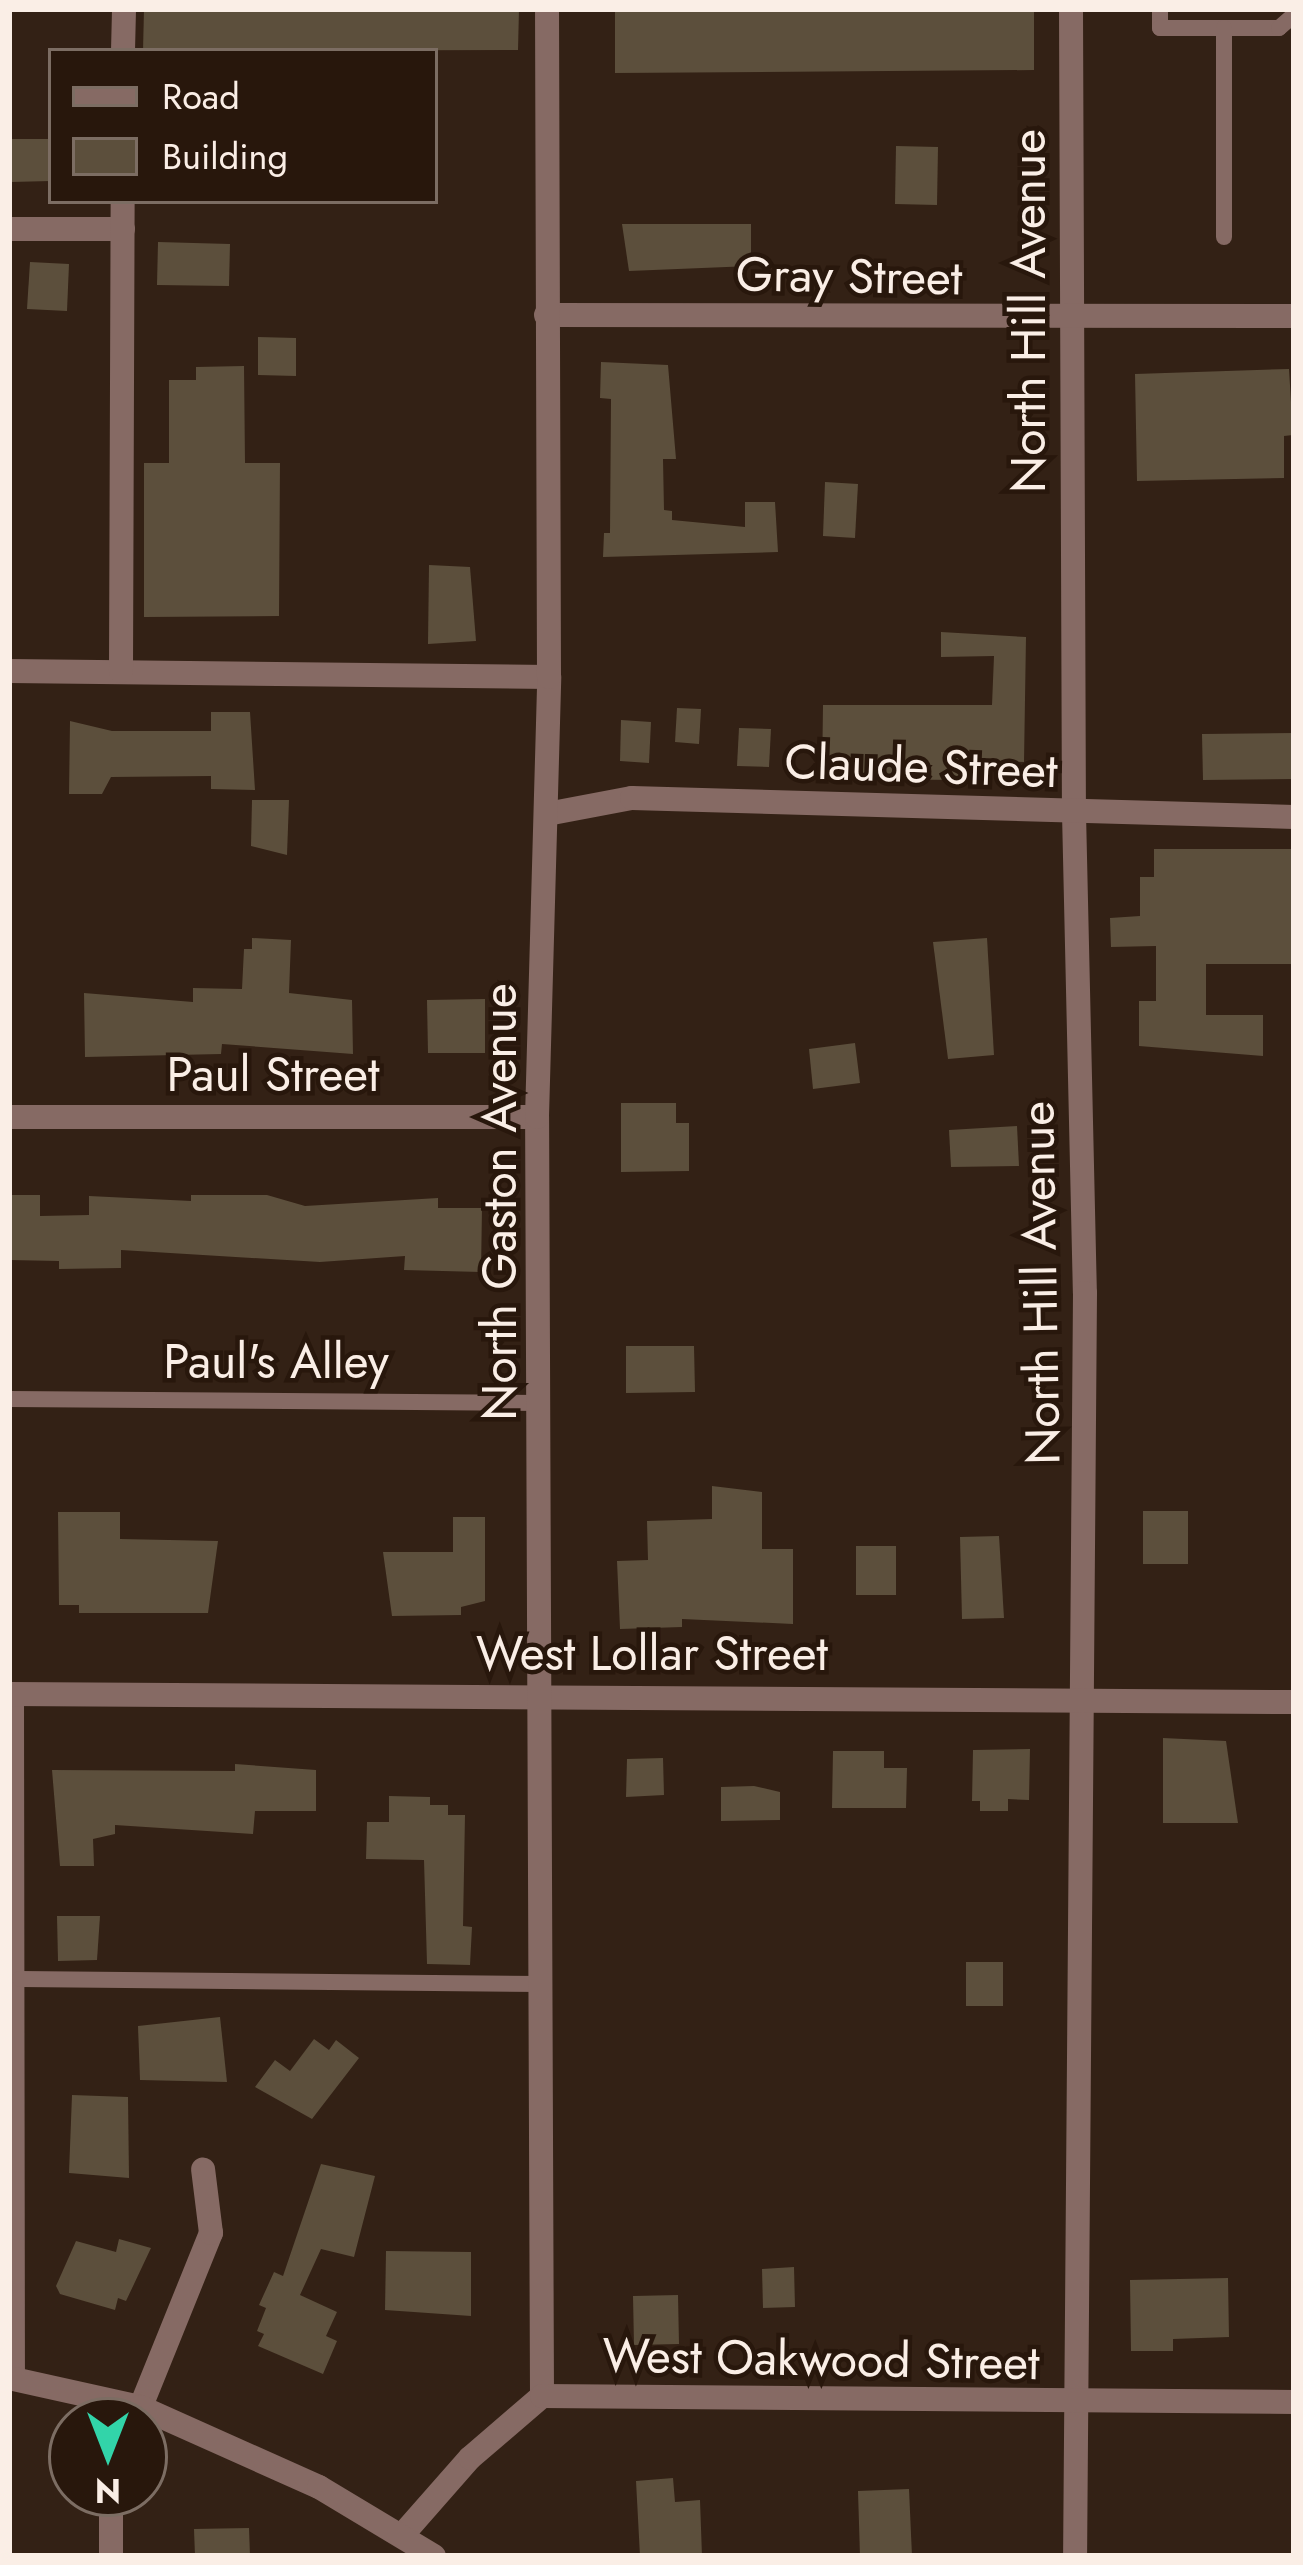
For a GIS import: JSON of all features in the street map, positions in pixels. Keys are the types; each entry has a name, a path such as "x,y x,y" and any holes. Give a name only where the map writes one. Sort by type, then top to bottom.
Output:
{"street":[{"path":"123,48 124,9"},
{"name":"North Gaston Avenue","path":"542,2396 542,1403 537,1117 549,677 547,9"},
{"name":"North Hill Avenue","path":"1071,9 1073,813 1085,1294 1078,1700 1076,2556"},
{"path":"121,671 123,204"},
{"path":"9,229 122,229"},
{"name":"Gray Street","path":"546,315 1070,320 1294,316"},
{"path":"9,671 549,677"},
{"name":"Claude Street","path":"547,814 632,798 1294,817"},
{"name":"Paul Street","path":"9,1117 537,1117"},
{"name":"West Lollar Street","path":"13,1694 1294,1702"},
{"path":"145,2397 212,2233 203,2170"},
{"path":"13,2379 77,2397"},
{"name":"West Oakwood Street","path":"404,2533 470,2458 542,2396 1079,2405 1294,2402"},
{"path":"168,2427 404,2533 434,2556"},
{"path":"111,2517 111,2556"}],"lane":[{"path":"1160,9 1160,28 1279,28 1294,15"},
{"path":"1224,28 1224,237"},
{"name":"Paul's Alley","path":"9,1399 542,1403"},
{"path":"13,1694 20,1979 13,2379"},
{"path":"20,1979 542,1984"}],"building":[{"path":"144,9 519,9 518,50 143,48"},
{"path":"615,9 1034,9 1034,70 615,73"},
{"path":"11,139 48,139 48,181 11,182"},
{"path":"896,146 938,147 937,205 895,204"},
{"path":"622,224 751,224 751,266 629,271"},
{"path":"158,242 230,244 229,286 157,285"},
{"path":"30,262 69,264 67,311 27,309"},
{"path":"258,337 296,338 296,376 258,375"},
{"path":"601,362 668,365 676,459 663,459 664,510 672,511 672,520 745,527 745,502 775,502 778,552 603,557 604,533 610,533 611,399 600,398"},
{"path":"244,366 245,463 280,463 279,616 144,617 144,463 169,463 169,380 196,380 196,367"},
{"path":"1289,369 1293,435 1284,436 1284,478 1137,481 1135,374"},
{"path":"825,482 858,484 855,538 823,536"},
{"path":"429,565 470,567 476,641 428,644"},
{"path":"941,632 1026,637 1024,762 966,761 966,780 822,779 823,705 992,705 994,656 941,657"},
{"path":"677,708 701,709 699,744 675,742"},
{"path":"211,712 250,712 255,790 211,789 211,776 111,777 102,794 69,794 70,721 112,731 211,731"},
{"path":"621,720 651,722 649,763 620,761"},
{"path":"739,728 771,729 769,767 737,766"},
{"path":"1294,733 1294,779 1203,780 1202,734"},
{"path":"252,800 289,800 287,855 251,846"},
{"path":"1154,849 1293,849 1291,964 1206,964 1206,1015 1263,1015 1263,1056 1139,1046 1139,1001 1156,1001 1156,946 1111,947 1110,918 1140,916 1140,877 1154,877"},
{"path":"252,938 291,940 289,993 352,1000 353,1054 222,1044 221,1054 85,1057 84,993 193,1002 193,988 242,989 244,949 252,949"},
{"path":"987,938 994,1055 948,1059 933,942"},
{"path":"485,999 485,1053 428,1053 427,1000"},
{"path":"855,1043 860,1083 813,1089 809,1049"},
{"path":"621,1103 676,1103 676,1123 689,1123 689,1171 621,1172"},
{"path":"1017,1126 1019,1166 951,1167 949,1130"},
{"path":"9,1195 40,1195 40,1216 89,1215 89,1196 191,1201 191,1195 267,1195 305,1206 438,1198 438,1208 482,1208 481,1272 404,1270 405,1256 320,1262 121,1250 121,1268 59,1269 59,1261 9,1260"},
{"path":"626,1346 694,1346 695,1392 626,1393"},
{"path":"712,1486 762,1492 762,1549 793,1549 793,1624 682,1619 682,1627 620,1629 617,1561 648,1560 647,1521 712,1519"},
{"path":"1143,1511 1188,1511 1188,1564 1143,1564"},
{"path":"58,1512 120,1512 120,1539 218,1541 208,1613 79,1613 79,1605 59,1605"},
{"path":"453,1517 485,1517 485,1601 461,1607 461,1615 392,1616 383,1552 453,1552"},
{"path":"999,1536 1004,1618 962,1619 960,1537"},
{"path":"856,1546 896,1546 896,1595 856,1595"},
{"path":"1163,1738 1226,1741 1238,1823 1163,1823"},
{"path":"1030,1749 1029,1800 1008,1799 1008,1811 980,1811 980,1801 972,1801 973,1750"},
{"path":"833,1751 884,1751 884,1768 907,1768 906,1808 832,1808"},
{"path":"663,1758 664,1795 626,1797 627,1759"},
{"path":"235,1764 316,1770 316,1811 255,1811 253,1834 115,1825 115,1834 93,1839 94,1866 60,1866 52,1770 235,1771"},
{"path":"754,1786 780,1792 780,1820 721,1821 721,1787"},
{"path":"389,1796 430,1797 430,1805 448,1805 448,1815 465,1815 463,1926 472,1927 470,1965 427,1964 424,1860 366,1859 367,1822 389,1822"},
{"path":"57,1916 100,1916 97,1960 58,1961"},
{"path":"966,1962 1003,1962 1003,2006 966,2006"},
{"path":"220,2017 227,2082 140,2080 138,2026"},
{"path":"314,2039 329,2050 336,2040 359,2058 312,2119 255,2087 275,2060 290,2071"},
{"path":"72,2095 128,2097 129,2178 69,2173"},
{"path":"321,2164 375,2176 354,2257 321,2249 300,2295 337,2312 326,2336 337,2341 323,2374 258,2346 264,2334 257,2331 266,2308 259,2305 274,2272 283,2276"},
{"path":"119,2239 151,2248 126,2301 118,2298 115,2310 60,2294 56,2286 76,2241 116,2252"},
{"path":"386,2251 471,2252 471,2316 385,2310"},
{"path":"794,2267 795,2307 763,2308 762,2269"},
{"path":"1228,2278 1229,2337 1173,2339 1173,2351 1131,2351 1130,2280"},
{"path":"678,2295 679,2344 634,2345 633,2296"},
{"path":"673,2478 675,2502 700,2500 702,2556 640,2556 636,2481"},
{"path":"909,2489 912,2556 860,2556 858,2491"},
{"path":"249,2528 250,2556 195,2556 194,2529"}]}
